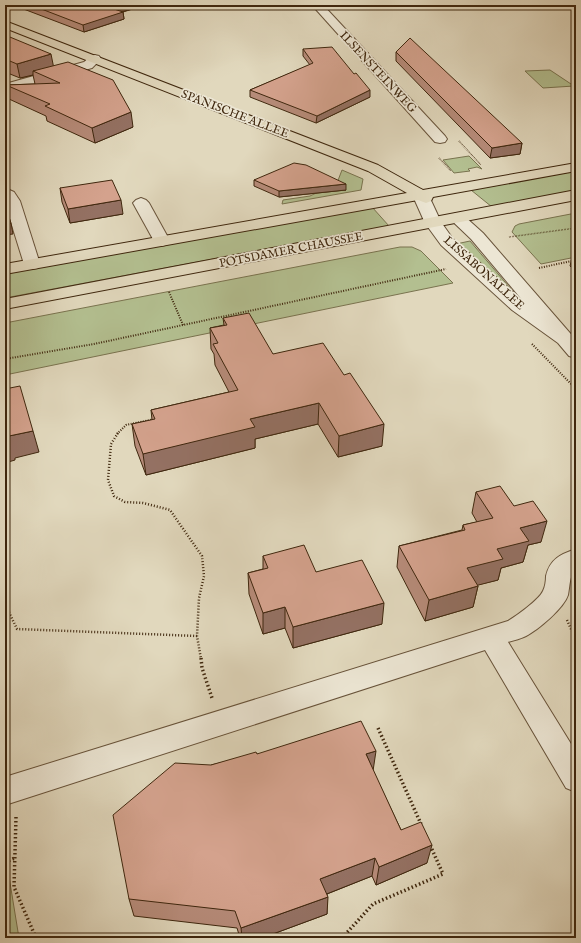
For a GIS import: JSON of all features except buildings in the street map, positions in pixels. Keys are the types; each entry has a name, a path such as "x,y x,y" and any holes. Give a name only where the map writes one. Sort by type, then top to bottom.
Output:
{"main road":[{"name":"SPANISCHE ALLEE","path":"5,24 373,168 420,194 458,218"},
{"path":"5,269 576,167"},
{"name":"POTSDAMER CHAUSSEE","path":"5,304 576,196"}],"street":[{"name":"ILSENSTEINWEG","path":"317,5 440,139"},
{"path":"5,88 88,65 94,59"},
{"path":"5,193 9,195 12,201 32,264"},
{"name":"LISSABONALLEE","path":"420,194 433,223 447,242 518,306 570,346"},
{"path":"141,203 162,241"},
{"name":"LISSABONALLEE","path":"458,218 477,236 570,346"},
{"path":"10,790 516,629 528,622 555,596 560,569 570,560 576,558"},
{"path":"491,637 576,778"}],"path":[{"path":"565,5 576,12"},
{"path":"509,237 576,228"},
{"path":"539,268 576,260"},
{"path":"5,359 94,344 446,269"},
{"path":"168,290 183,325"},
{"path":"157,418 126,425 116,434 112,444 108,480 114,496 125,502 144,503 170,510 202,556 204,576 199,598 197,636 202,668 221,723"},
{"path":"5,604 17,629 197,636"},
{"path":"378,728 424,830"},
{"path":"10,790 15,858 14,887 36,938"},
{"path":"342,938 373,904 443,874 427,837"},
{"path":"5,862 15,858"}],"green space":[{"path":"550,70 574,86 543,88 525,71"},
{"path":"469,156 482,169 477,167 468,169 470,171 454,173 443,160"},
{"path":"342,170 363,179 361,190 282,204 283,200 310,196 337,183"},
{"path":"576,171 576,191 492,207 471,190"},
{"path":"372,207 389,226 5,298 5,274"},
{"path":"576,213 576,257 541,264 512,232 515,226 519,224"},
{"path":"470,241 516,295 456,244"},
{"path":"400,247 412,247 421,251 453,283 5,375 5,323"},
{"path":"5,852 19,938 5,938"}]}
